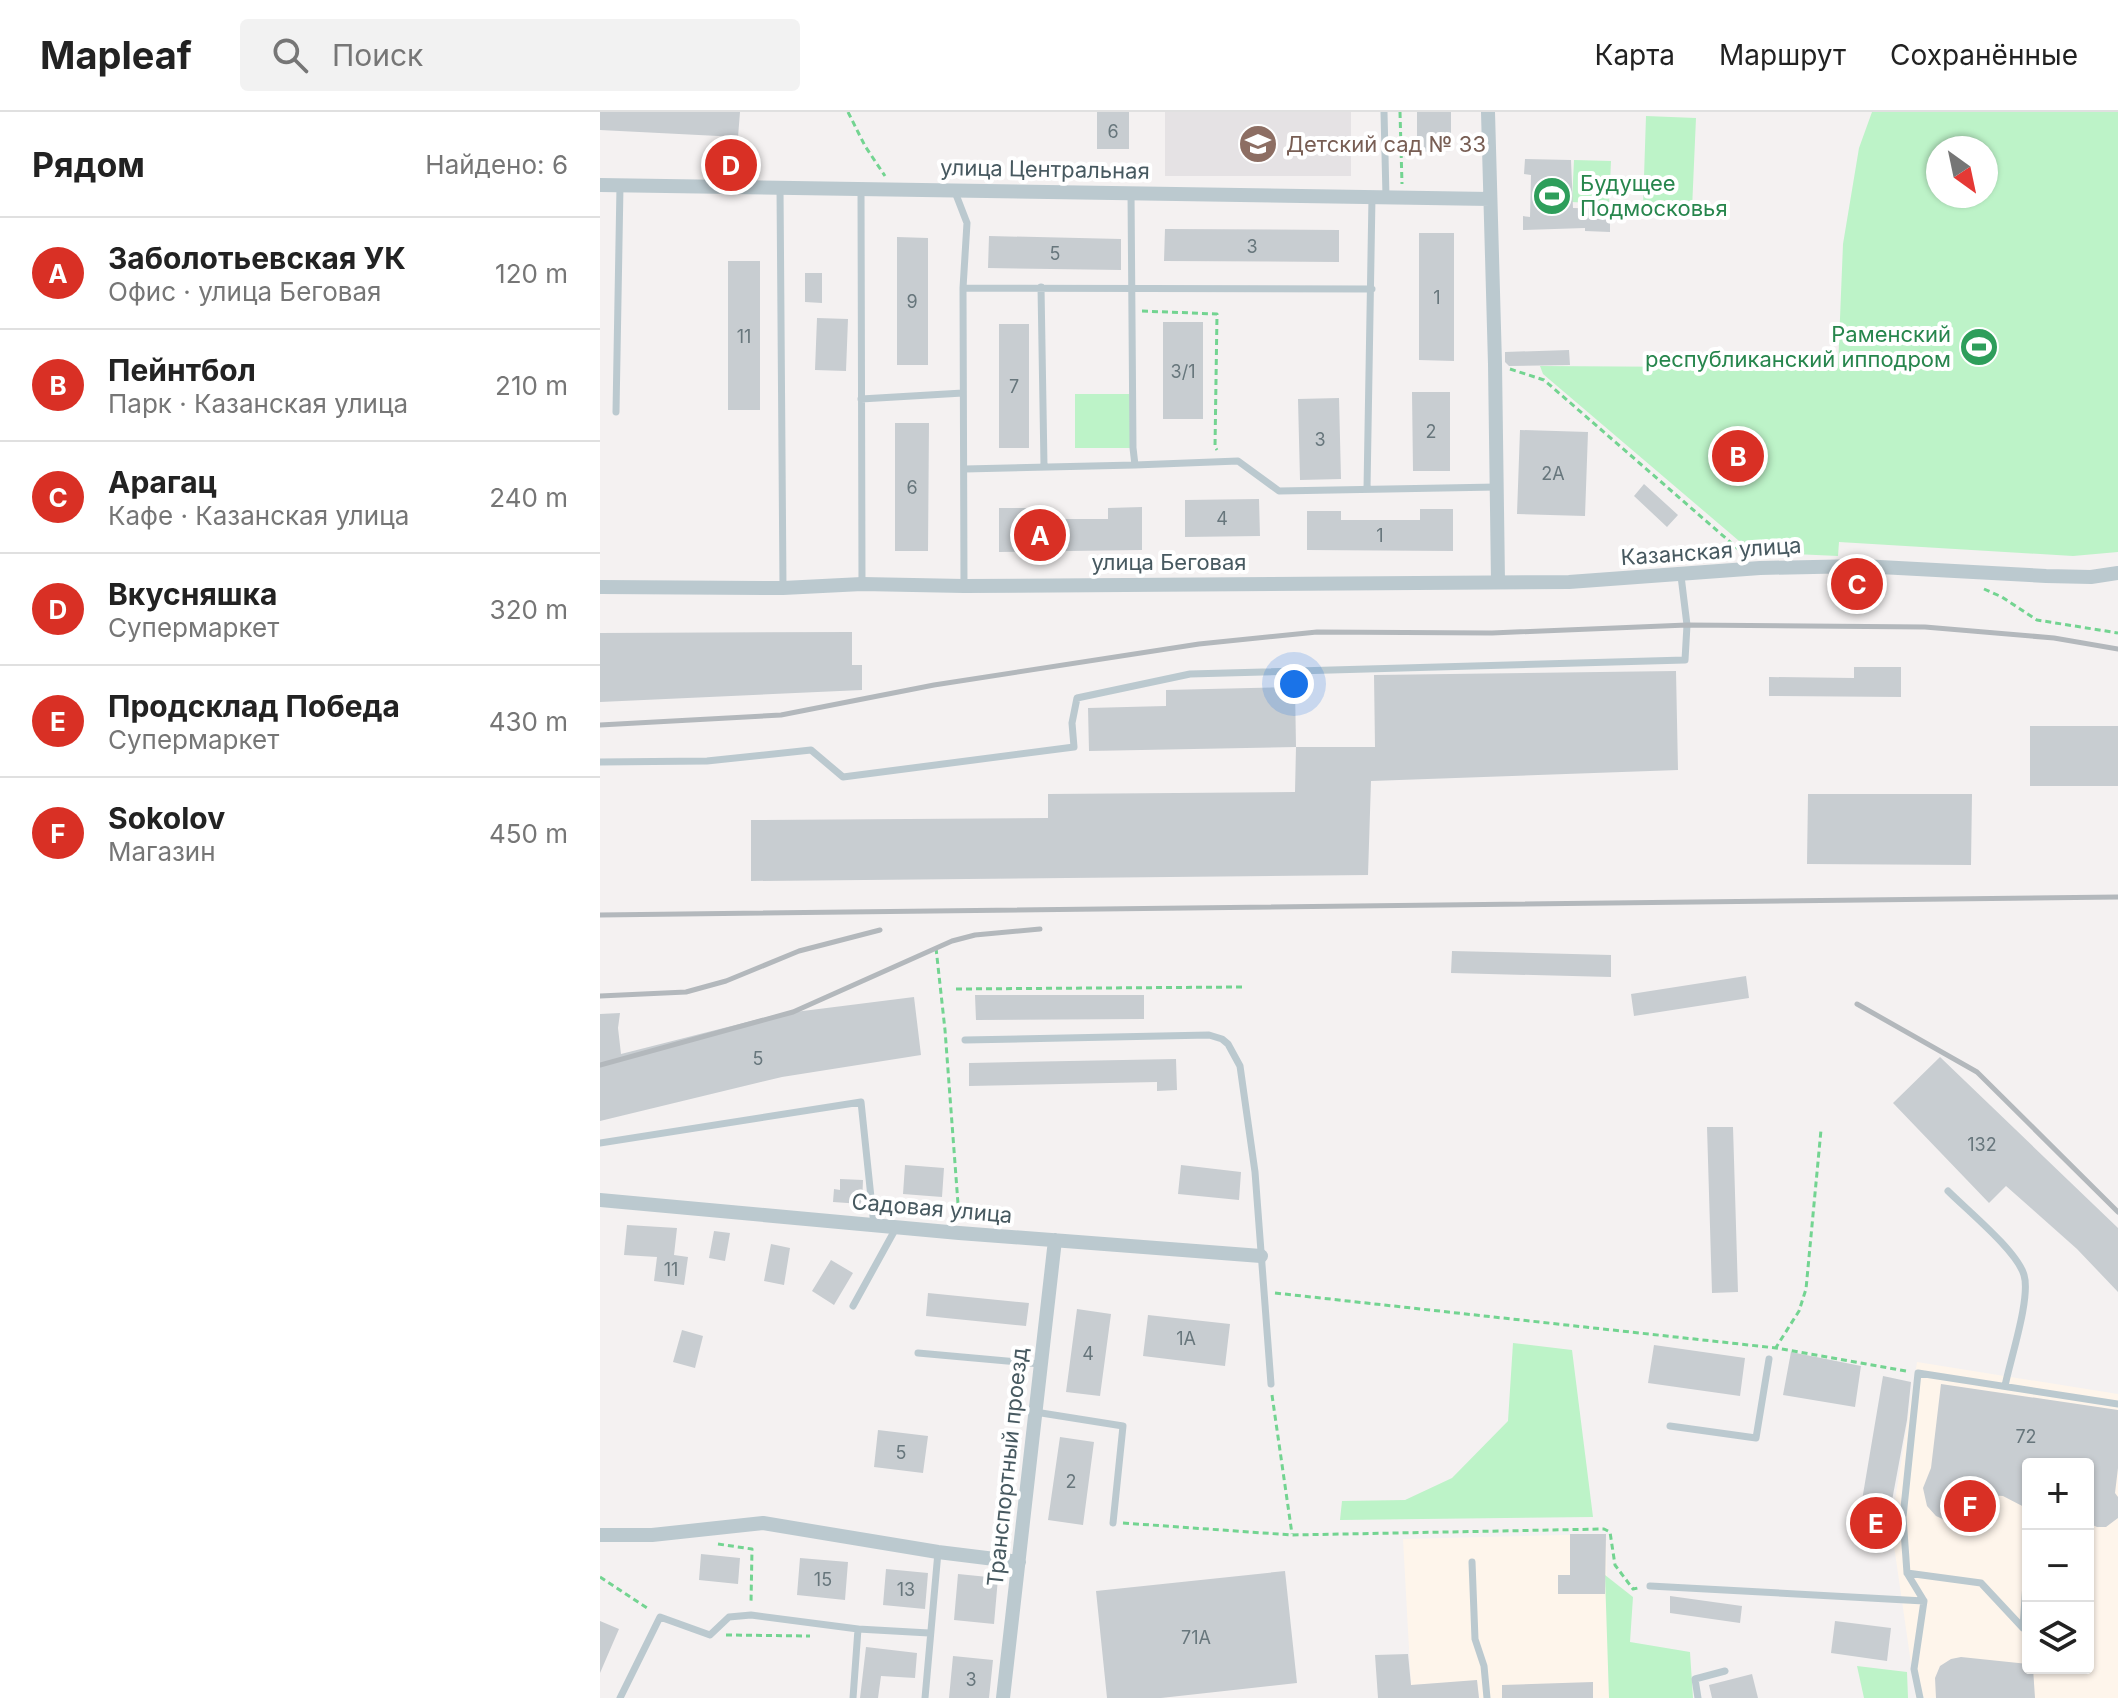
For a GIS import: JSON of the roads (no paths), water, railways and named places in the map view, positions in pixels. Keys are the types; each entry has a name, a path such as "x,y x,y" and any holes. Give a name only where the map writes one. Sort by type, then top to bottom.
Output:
{"street":[{"path":"1488,112 1498,582"},
{"name":"улица Центральная","path":"600,185 1490,199"},
{"name":"Казанская улица","path":"1498,582 1569,582 1760,568 1861,566 2046,576 2091,577 2118,573"},
{"name":"улица Беговая","path":"600,587 1498,582"},
{"name":"Садовая улица","path":"600,1200 896,1228 1261,1256"},
{"name":"Транспортный проезд","path":"1003,1698 1019,1562 1021,1479 1035,1412 1055,1240"},
{"path":"600,1535 652,1535 763,1523 1019,1562"}],"lane":[{"path":"1367,489 1372,289 1384,112"},
{"path":"616,412 620,185"},
{"path":"780,187 783,588"},
{"path":"861,189 862,584"},
{"path":"954,190 967,223 963,288 964,586"},
{"path":"1131,192 1135,465"},
{"path":"1041,287 1044,466"},
{"path":"963,288 1372,289"},
{"path":"861,399 963,393"},
{"path":"965,469 1238,461 1279,491 1497,487"},
{"path":"600,762 707,761 811,750 843,777 1074,747 1072,723 1077,698 1190,674 1685,660 1687,625 1681,576"},
{"path":"965,1040 1209,1035 1222,1039 1234,1051 1240,1066 1255,1172 1271,1384"},
{"path":"600,1143 861,1102 874,1226"},
{"path":"1948,1191 2012,1255 2023,1273 2025,1293 2005,1386"},
{"path":"853,1306 896,1228"},
{"path":"918,1353 1040,1364"},
{"path":"1670,1426 1756,1438 1769,1359"},
{"path":"1920,1698 1914,1669 1924,1601 1907,1573 1903,1499 1918,1373 2118,1404"},
{"path":"1035,1412 1123,1426 1113,1523"},
{"path":"925,1698 938,1552"},
{"path":"1472,1562 1475,1639 1484,1666 1487,1698"},
{"path":"1907,1573 1981,1583 2022,1627"},
{"path":"1650,1586 1924,1601"},
{"path":"620,1698 660,1617 710,1635 729,1617 751,1615 858,1629 929,1633"},
{"path":"853,1698 858,1629"},
{"path":"1698,1698 1695,1679 1725,1671"}],"railway":[{"path":"600,725 781,715 934,685 1199,644 1317,632 1492,633 1687,625 1925,627 2054,638 2118,649"},
{"path":"600,915 2118,897"},
{"path":"600,1065 793,1012 952,941 975,935 1040,929"},
{"path":"600,996 686,992 726,981 799,951 880,930"},
{"path":"1857,1004 1977,1072 2118,1212"}],"place":[{"name":"Детский сад № 33","path":"1258,144"},
{"name":"Вкусняшка","path":"731,165"},
{"name":"Будущее Подмосковья","path":"1552,196"},
{"name":"Раменский республиканский ипподром","path":"1979,347"},
{"name":"Пейнтбол","path":"1738,456"},
{"name":"Заболотьевская УК","path":"1040,535"},
{"name":"Арагац","path":"1857,584"},
{"name":"Sokolov","path":"1970,1506"},
{"name":"Продсклад Победа","path":"1876,1523"}]}
